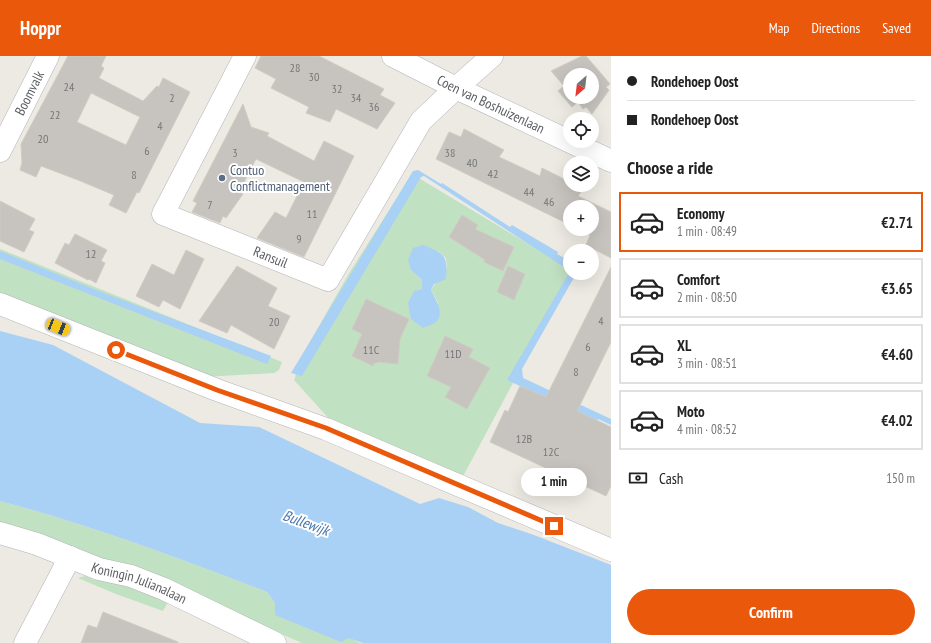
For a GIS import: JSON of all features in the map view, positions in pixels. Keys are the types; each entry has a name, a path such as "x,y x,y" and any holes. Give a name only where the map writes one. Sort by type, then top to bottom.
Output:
{"street":[{"name":"Boomvalk","path":"0,151 48,56"},
{"name":"Ransuil","path":"245,56 163,214 328,280 421,121 456,88"},
{"name":"Coen van Boshuizenlaan","path":"393,56 456,88 611,162"},
{"path":"456,88 492,56"},
{"path":"0,304 217,390 326,428 611,550"},
{"name":"Koningin Julianalaan","path":"0,533 37,544 99,569 131,576 164,589 275,643"},
{"path":"26,643 70,557"}],"green space":[{"path":"412,174 563,265 563,280 568,280 461,480 341,432 294,380 298,363 348,275","holes":["438,251 446,258 447,267 431,290 439,304 422,289 422,280 411,270"]},
{"path":"0,249 282,362 279,370 274,373 203,377 0,296"},
{"path":"0,501 101,531 267,592 275,603 360,643 302,643 173,587 0,530"},
{"path":"85,576 94,580 127,582 168,602 163,611 78,578"}],"water":[{"path":"418,170 441,184 442,183 510,227 512,225 558,252 557,254 563,257 563,266 424,176 421,177 302,376 291,373 413,171"},
{"path":"423,245 443,256 446,264 446,279 434,284 431,290 439,306 440,315 435,323 423,328 411,319 408,303 414,291 422,289 422,280 411,270 408,260 413,248"},
{"path":"0,251 101,292 271,356 267,364 0,259"},
{"path":"565,280 573,280 522,369 523,378 611,419 611,425 598,419 597,421 507,380"},
{"name":"Bullewijk","path":"0,331 53,345 200,423 259,427 420,504 439,498 468,507 498,523 534,535 611,565 611,643 363,643 348,638 341,642 275,615 275,603 267,592 101,531 0,501"}],"building":[{"path":"68,56 106,56 101,66 104,68 99,78 143,101 157,86 159,87 163,78 190,92 139,193 137,192 126,213 109,205 114,195 78,180 41,166 36,177 20,170 22,163 21,144","holes":["91,93 140,117 126,145 77,122"]},
{"path":"261,56 319,56 384,89 380,95 395,103 377,129 336,109 330,122 306,113 309,107 271,88 276,79 255,68"},
{"path":"582,56 586,56 596,68 563,68 563,85 551,71"},
{"path":"599,71 610,84 606,87 609,90 593,112 590,112 586,107 583,109 579,104 599,104"},
{"path":"563,87 563,97 558,91"},
{"path":"243,104 251,127 269,133 267,136 314,161 324,141 354,156 304,257 257,238 275,212 286,218 304,182 256,159 239,192 243,194 226,218 223,216 220,223 192,212 197,203 193,201"},
{"path":"464,129 504,150 499,157 540,176 542,168 563,178 563,192 581,192 578,196 586,200 563,200 563,222 436,159 449,132 461,137"},
{"path":"0,201 35,219 29,230 34,232 24,252 0,241"},
{"path":"599,206 611,212 611,258 599,252 599,244 586,244 590,236 599,236"},
{"path":"462,215 478,225 475,229 514,247 503,271 484,262 485,260 449,237"},
{"path":"75,234 107,250 101,261 105,263 96,283 55,263 65,243 69,245"},
{"path":"186,250 204,259 180,309 163,300 159,307 136,296 152,264 174,275"},
{"path":"237,266 277,288 268,306 290,316 274,349 231,325 227,333 199,321"},
{"path":"508,266 525,274 514,300 497,292"},
{"path":"611,267 611,342 577,411 611,427 611,486 606,496 490,442 505,410 508,412 520,386 546,397"},
{"path":"366,299 409,319 400,339 398,364 378,362 374,363 373,366 352,356 362,334 352,329"},
{"path":"445,336 473,349 469,357 490,368 467,409 445,397 451,387 427,376"},
{"path":"103,612 178,643 81,643 88,625 97,628"}],"place":[{"name":"Contuo Conflictmanagement","path":"222,178"}],"route":[{"path":"116,350 217,390 326,428 554,526"}]}
